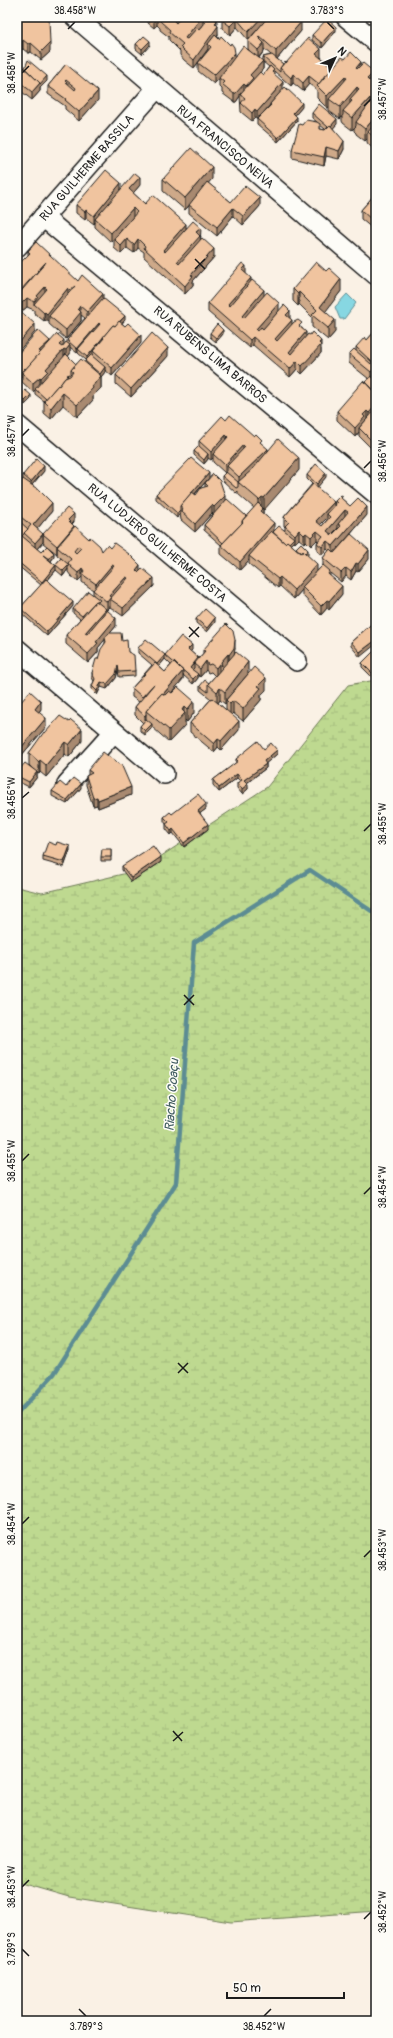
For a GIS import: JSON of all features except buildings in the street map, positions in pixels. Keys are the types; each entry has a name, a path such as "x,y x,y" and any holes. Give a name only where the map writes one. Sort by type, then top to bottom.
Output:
{"street":[{"name":"RUA FRANCISCO NEIVA","path":"76,17 376,275"},
{"path":"346,17 376,42"},
{"name":"RUA GUILHERME BASSILA","path":"17,247 157,88"},
{"name":"RUA RUBENS LIMA BARROS","path":"43,217 376,494"},
{"name":"RUA LUDJERO GUILHERME COSTA","path":"17,425 297,661"},
{"path":"17,649 164,774"},
{"path":"67,784 114,732"}],"green space":[{"path":"376,680 376,1911 231,1922 69,1897 17,1882 17,887 42,893 140,870 267,787 348,685"}],"water":[{"path":"347,294 356,303 344,319 340,319 335,307"}],"waterway":[{"name":"Riacho Coaçu","path":"17,1414 54,1374 176,1183 194,943 310,870 376,914"}]}
